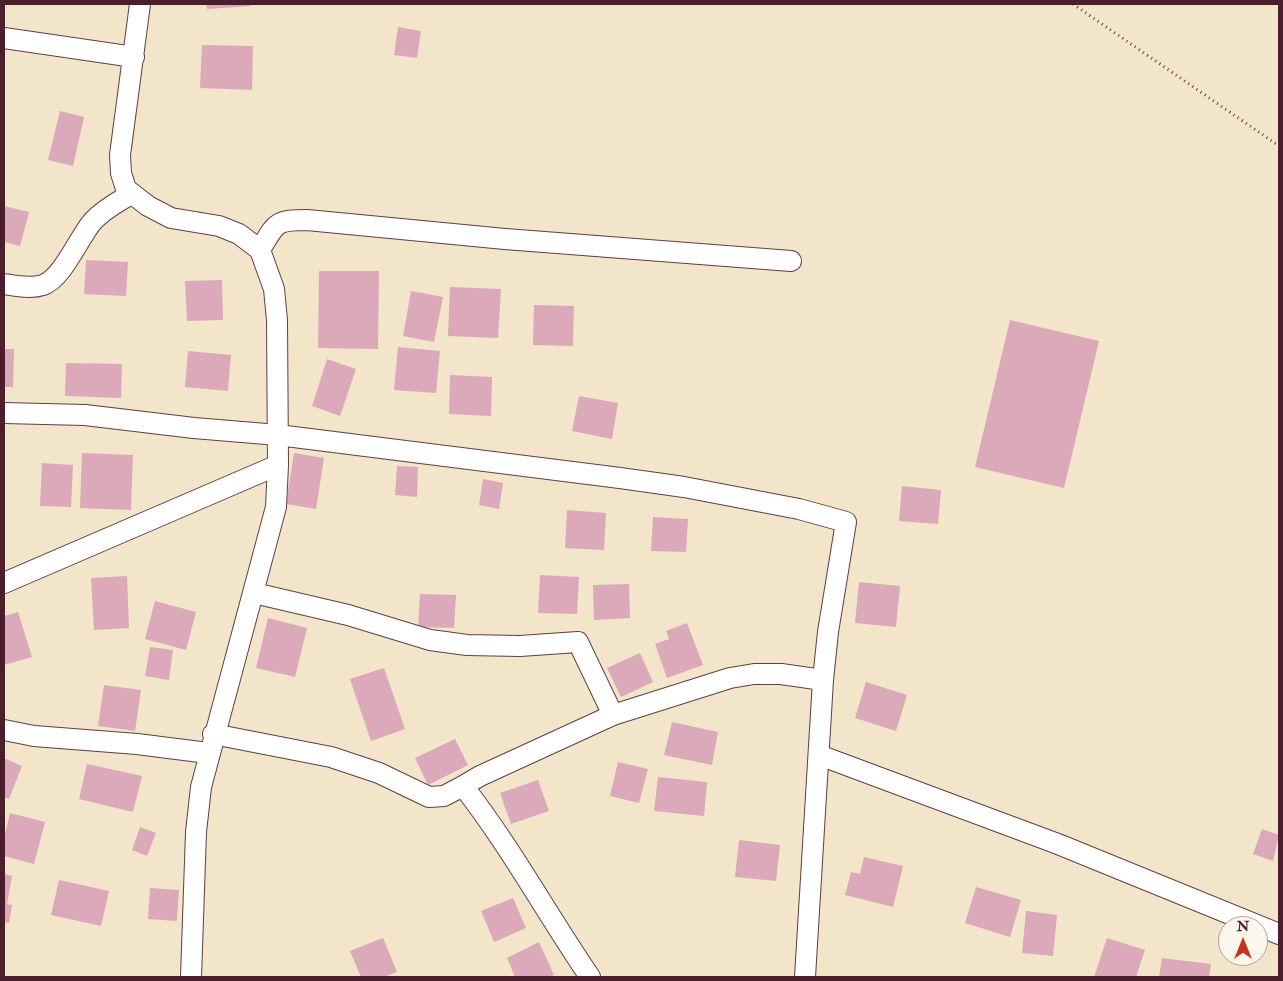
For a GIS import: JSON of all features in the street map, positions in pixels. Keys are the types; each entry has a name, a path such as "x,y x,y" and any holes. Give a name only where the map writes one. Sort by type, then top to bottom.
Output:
{"street":[{"path":"140,4 120,155 121,173 126,190 148,206 171,218 219,226 239,234 260,250 274,289 277,320 278,465 276,506 254,593 210,744 201,787 196,832 191,977"},
{"path":"4,38 134,57"},
{"path":"4,284 30,286 44,284 57,275 92,222 103,211 131,194"},
{"path":"260,250 274,226 286,220 293,220 505,239 791,261"},
{"path":"4,413 85,415 194,428 278,435 684,487 799,510 846,522 828,632 823,680 805,977"},
{"path":"4,583 278,465"},
{"path":"254,593 348,615 430,640 476,645 520,646 578,642 613,715"},
{"path":"4,730 34,736 136,744 210,744 331,757 379,773 429,797 444,796 494,770 613,715 730,678 746,675 781,674 823,680"},
{"path":"819,755 1058,844 1279,934"},
{"path":"463,786 491,822 558,931 590,977"}],"path":[{"path":"1073,4 1279,146"}],"building":[{"path":"206,4 251,4 251,6 207,9"},
{"path":"398,27 421,31 417,58 394,55"},
{"path":"202,45 253,46 252,90 200,88"},
{"path":"60,111 84,117 73,166 48,160"},
{"path":"4,206 29,212 20,246 4,242"},
{"path":"86,260 128,262 126,296 84,294"},
{"path":"319,271 379,271 378,349 318,348"},
{"path":"222,280 223,320 187,321 185,281"},
{"path":"450,287 501,289 498,338 448,336"},
{"path":"411,291 443,297 434,342 403,336"},
{"path":"534,305 574,306 573,346 533,345"},
{"path":"1010,320 1099,341 1064,488 975,467"},
{"path":"398,347 440,351 436,393 394,390"},
{"path":"4,349 14,349 13,387 4,387"},
{"path":"188,351 231,355 228,391 185,387"},
{"path":"327,359 356,369 340,416 312,406"},
{"path":"66,363 122,364 121,398 65,396"},
{"path":"450,375 492,377 491,416 449,414"},
{"path":"579,396 618,403 612,439 572,431"},
{"path":"82,453 133,455 131,510 80,508"},
{"path":"294,453 324,458 316,509 286,504"},
{"path":"42,463 73,465 71,507 40,506"},
{"path":"397,466 418,467 417,497 395,495"},
{"path":"483,479 503,483 499,509 479,505"},
{"path":"902,486 941,490 938,524 899,521"},
{"path":"567,510 606,513 604,550 565,548"},
{"path":"653,517 688,519 686,552 651,551"},
{"path":"540,575 579,577 577,614 538,613"},
{"path":"127,576 129,628 94,630 91,578"},
{"path":"859,582 900,586 896,627 855,623"},
{"path":"629,584 630,618 594,620 593,585"},
{"path":"420,594 456,595 454,628 418,627"},
{"path":"155,601 196,612 186,650 145,639"},
{"path":"18,612 32,657 4,665 4,616"},
{"path":"268,618 307,628 295,677 256,668"},
{"path":"687,623 703,665 667,678 655,644 669,639 666,631"},
{"path":"150,647 173,650 169,680 145,676"},
{"path":"640,653 653,682 621,697 607,668"},
{"path":"384,668 405,729 371,741 350,679"},
{"path":"866,682 907,695 896,731 855,718"},
{"path":"104,685 141,690 135,731 98,726"},
{"path":"672,722 718,732 712,765 664,755"},
{"path":"455,739 468,765 428,785 415,758"},
{"path":"4,758 22,766 9,799 4,797"},
{"path":"618,762 648,769 639,803 610,796"},
{"path":"87,764 142,776 133,812 79,799"},
{"path":"658,777 707,782 704,816 654,811"},
{"path":"538,780 549,811 511,824 500,793"},
{"path":"10,813 45,822 34,864 4,856 4,838"},
{"path":"140,827 156,833 147,856 132,850"},
{"path":"1262,829 1279,835 1273,861 1253,854"},
{"path":"739,840 780,845 776,881 735,877"},
{"path":"864,857 903,866 893,907 845,895 851,872 860,874"},
{"path":"4,874 12,876 7,904 12,905 9,923 4,922"},
{"path":"59,880 109,891 101,926 51,915"},
{"path":"976,887 1021,900 1010,937 965,923"},
{"path":"150,888 179,890 177,921 148,919"},
{"path":"513,898 526,928 494,942 481,911"},
{"path":"1026,911 1057,915 1053,956 1022,953"},
{"path":"383,938 397,972 384,977 361,977 350,951"},
{"path":"1107,938 1145,950 1136,977 1094,977"},
{"path":"539,942 554,975 549,977 515,977 507,958"},
{"path":"1162,958 1211,964 1209,977 1159,977"}]}
